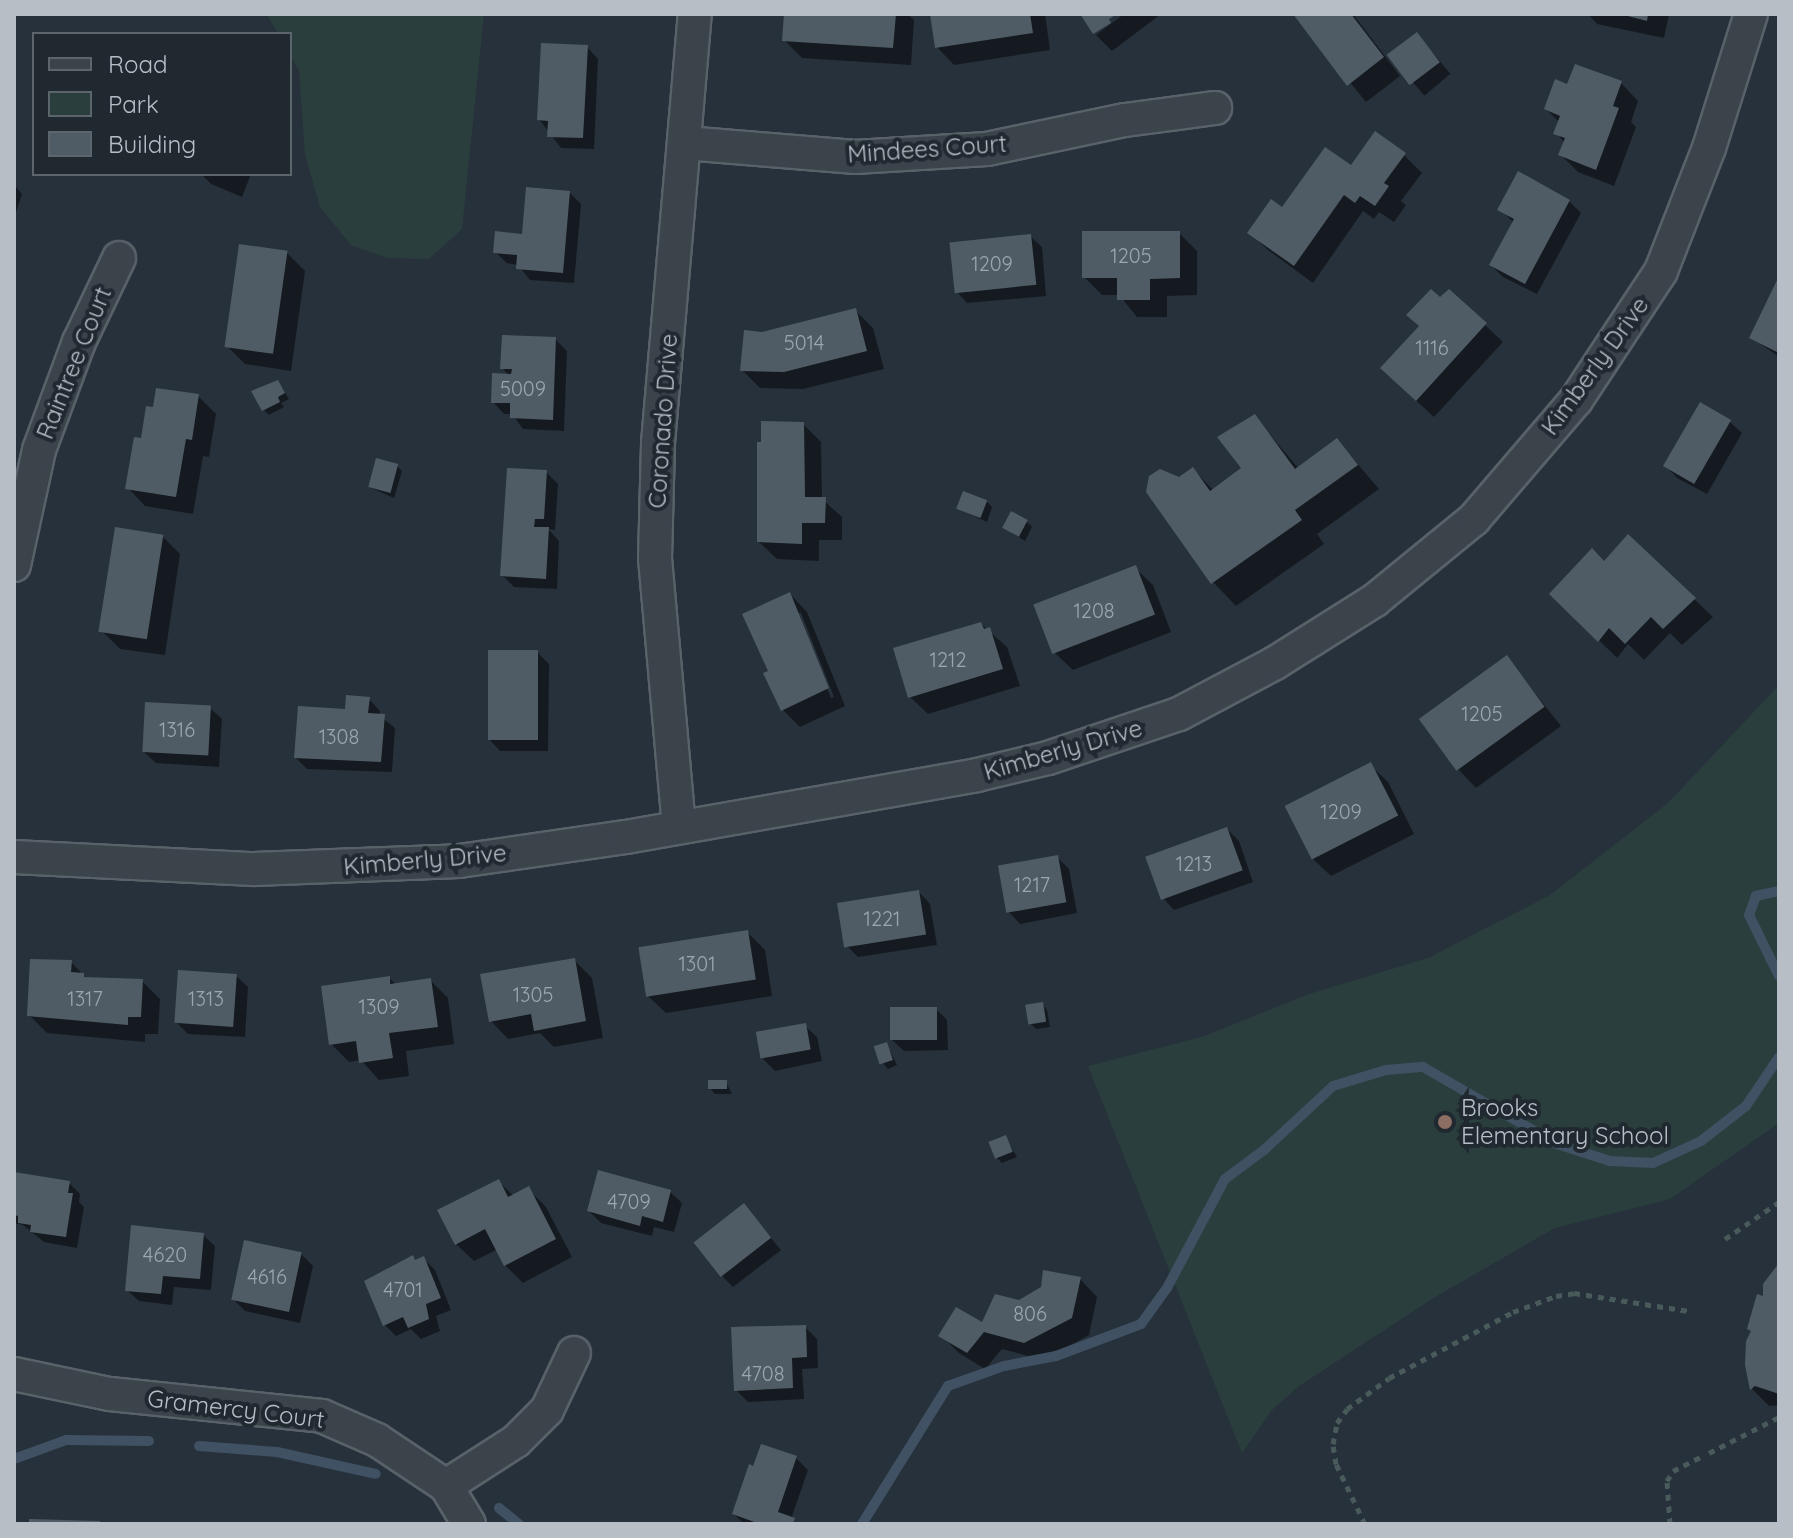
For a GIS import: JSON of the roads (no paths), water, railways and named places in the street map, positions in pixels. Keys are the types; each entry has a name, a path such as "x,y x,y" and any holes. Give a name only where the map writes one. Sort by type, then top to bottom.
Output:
{"street":[{"name":"Coronado Drive","path":"679,827 655,559 658,443 695,14"},
{"name":"Kimberly Drive","path":"14,857 303,869 459,861 679,827 977,775 1119,736 1179,714 1233,686 1375,600 1474,519 1576,400 1656,279 1709,148 1751,14"},
{"name":"Mindees Court","path":"685,143 855,157 987,149 1125,120 1215,108"},
{"name":"Raintree Court","path":"14,565 39,450 79,342 119,258"},
{"path":"446,1486 516,1441 547,1410 574,1353"},
{"name":"Gramercy Court","path":"14,1374 110,1394 322,1416 377,1440 446,1486 469,1524"}],"waterway":[{"path":"1779,891 1756,896 1749,915 1779,976"},
{"path":"862,1524 948,1386 1004,1366 1056,1356 1141,1324 1167,1288 1225,1179 1264,1150 1333,1086 1386,1070 1423,1067 1557,1144 1610,1161 1653,1163 1701,1141 1746,1106 1779,1057"},
{"path":"14,1459 66,1440 149,1441"},
{"path":"199,1446 277,1452 376,1474"},
{"path":"499,1508 519,1524"}],"place":[{"name":"Brooks Elementary School","path":"1445,1122"}]}
